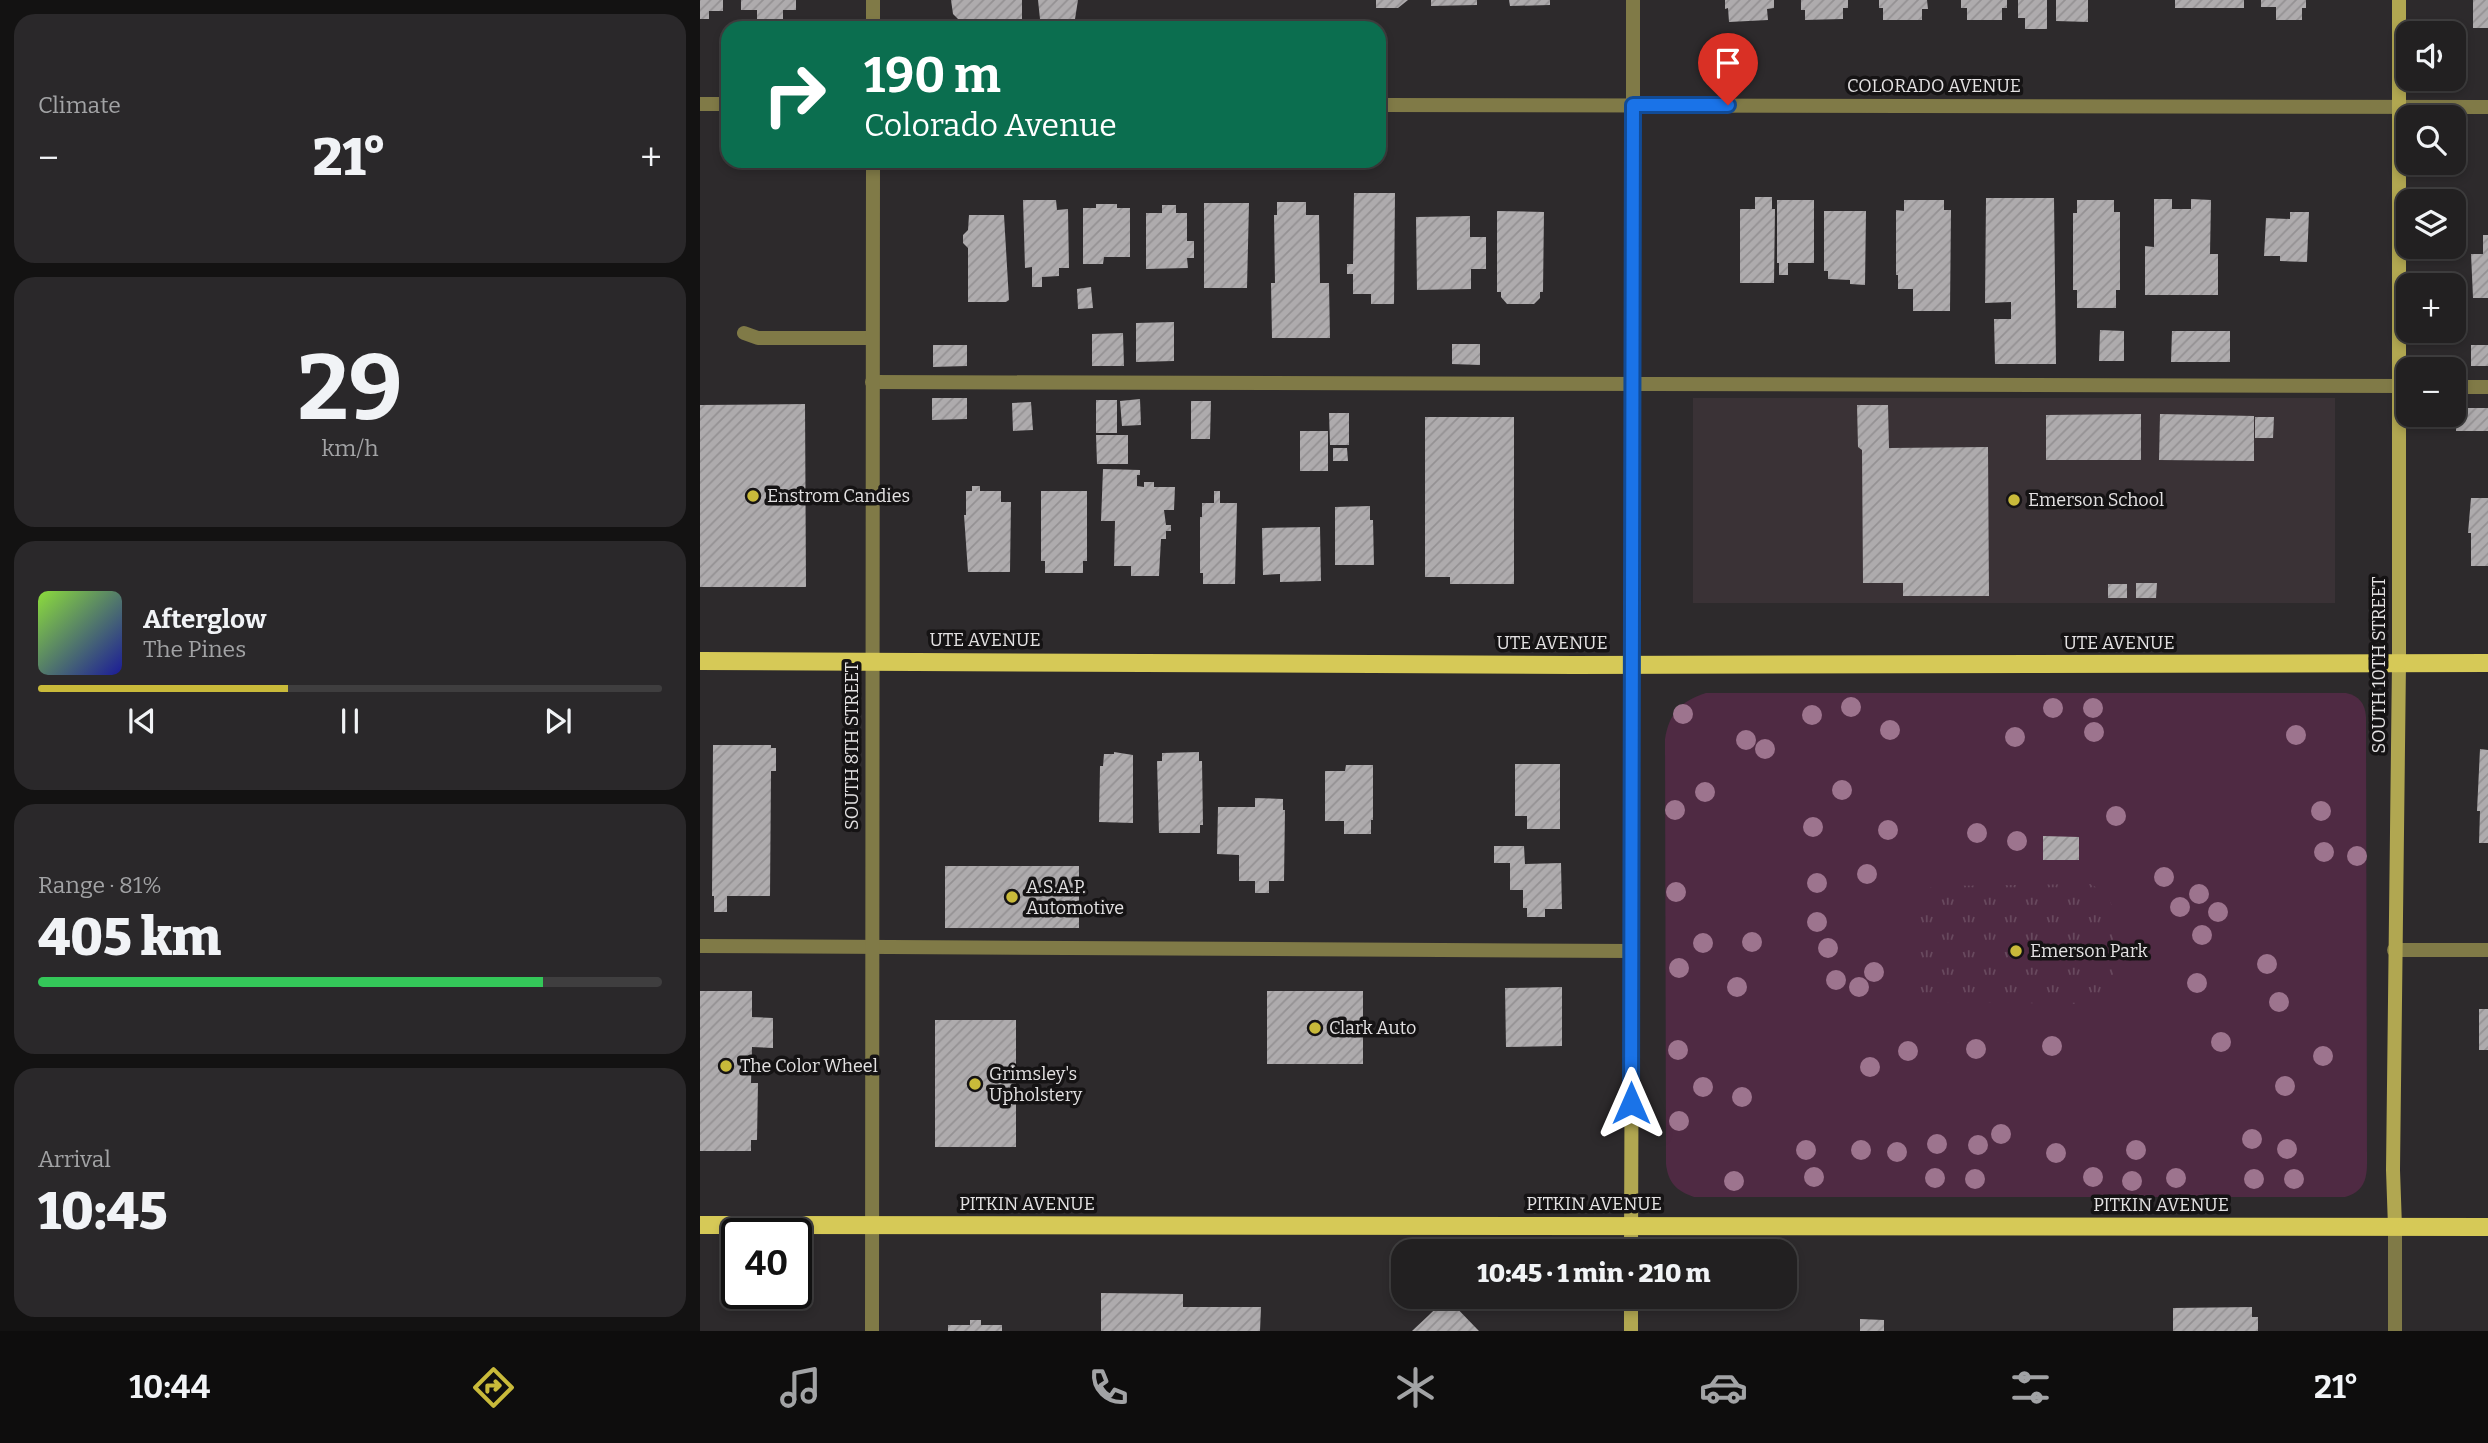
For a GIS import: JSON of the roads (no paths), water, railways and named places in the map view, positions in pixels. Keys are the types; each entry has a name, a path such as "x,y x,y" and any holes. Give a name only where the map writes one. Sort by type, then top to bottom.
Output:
{"main road":[{"name":"UTE AVENUE","path":"700,661 2488,663"},
{"name":"PITKIN AVENUE","path":"700,1225 2488,1227"}],"street":[{"path":"873,0 873,21"},
{"path":"1630,1239 1633,0"},
{"name":"SOUTH 10TH STREET","path":"2399,0 2399,105"},
{"path":"700,104 721,104"},
{"name":"COLORADO AVENUE","path":"1386,105 2396,107"},
{"name":"COLORADO AVENUE","path":"2466,107 2488,107"},
{"name":"SOUTH 8TH STREET","path":"872,1331 873,168"},
{"name":"SOUTH 10TH STREET","path":"2400,175 2403,357"},
{"path":"744,333 758,338 872,338"},
{"path":"872,382 2396,386"},
{"path":"2466,387 2488,387"},
{"name":"SOUTH 10TH STREET","path":"2395,1331 2393,1170 2402,427"},
{"path":"700,946 1631,951"},
{"path":"2395,950 2488,950"},
{"path":"1631,1309 1631,1331"}],"place":[{"name":"Enstrom Candies","path":"753,496"},
{"name":"Emerson School","path":"2014,500"},
{"name":"A.S.A.P. Automotive","path":"1012,897"},
{"name":"Emerson Park","path":"2016,951"},
{"name":"Clark Auto","path":"1315,1028"},
{"name":"The Color Wheel","path":"726,1066"},
{"name":"Grimsley's Upholstery","path":"975,1084"}]}
